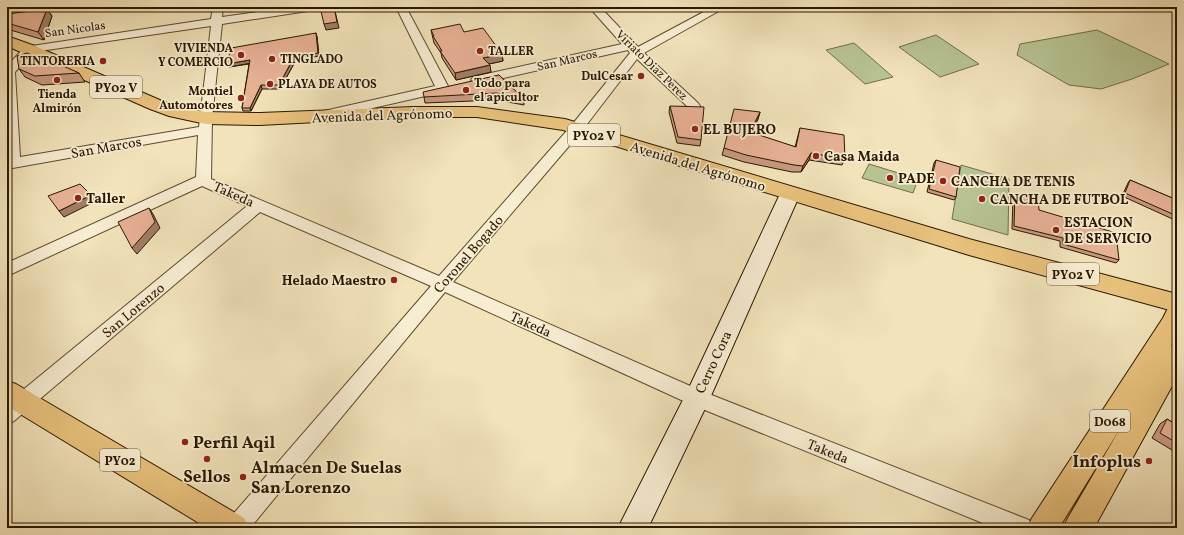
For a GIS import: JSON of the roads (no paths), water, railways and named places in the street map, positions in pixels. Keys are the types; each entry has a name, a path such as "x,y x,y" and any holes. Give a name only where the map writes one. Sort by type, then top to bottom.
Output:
{"main road":[{"name":"Avenida del Agrónomo","path":"7,41 29,48 156,105 205,124 413,112 477,112 565,125 969,247 1177,303"},
{"name":"D068","path":"1042,528 1172,324 1177,313"},
{"name":"D068","path":"1078,528 1177,354"},
{"name":"PY02","path":"13,403 235,528"}],"street":[{"name":"San Nicolas","path":"29,48 218,14 314,7"},
{"path":"401,7 442,88"},
{"name":"Viriato Diaz Perez","path":"594,7 633,49 694,106"},
{"name":"Coronel Bogado","path":"235,528 576,129 633,49 721,7"},
{"name":"Takeda","path":"218,14 205,124 203,180 442,284 697,398 1021,528"},
{"path":"10,164 9,71 29,48"},
{"name":"San Marcos","path":"318,117 461,83 633,49"},
{"name":"San Marcos","path":"10,164 205,124"},
{"path":"7,270 203,180"},
{"name":"Cerro Cora","path":"633,528 697,398 790,194"},
{"name":"San Lorenzo","path":"13,403 258,205"}],"place":[{"name":"TALLER","path":"480,51"},
{"name":"VIVIENDA Y COMERCIO","path":"241,55"},
{"name":"TINGLADO","path":"272,59"},
{"name":"TINTORERIA","path":"103,61"},
{"name":"DulCesar","path":"641,76"},
{"name":"Tienda Almirón","path":"57,80"},
{"name":"PLAYA DE AUTOS","path":"270,84"},
{"name":"Todo para el apicultor","path":"466,90"},
{"name":"Montiel Automotores","path":"241,98"},
{"name":"EL BUJERO","path":"695,129"},
{"name":"Casa Maida","path":"816,156"},
{"name":"PADE","path":"890,178"},
{"name":"CANCHA DE TENIS","path":"943,181"},
{"name":"Taller","path":"78,198"},
{"name":"CANCHA DE FUTBOL","path":"982,199"},
{"name":"ESTACION DE SERVICIO","path":"1056,230"},
{"name":"Helado Maestro","path":"394,280"},
{"name":"Perfil Aqil","path":"185,442"},
{"name":"Sellos","path":"207,459"},
{"name":"Infoplus","path":"1149,461"},
{"name":"Almacen De Suelas San Lorenzo","path":"243,477"}]}
